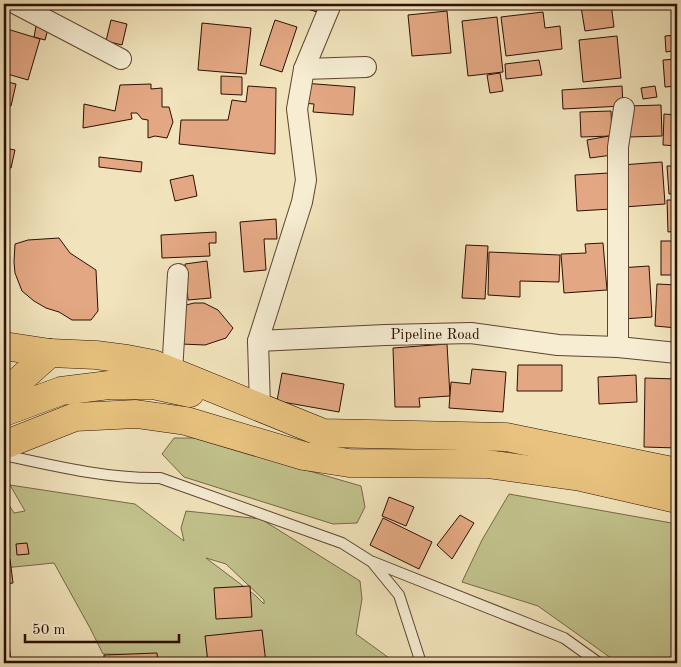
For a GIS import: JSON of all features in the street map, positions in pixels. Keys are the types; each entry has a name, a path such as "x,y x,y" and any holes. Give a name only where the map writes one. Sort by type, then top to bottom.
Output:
{"main road":[{"path":"4,346 50,353 96,355 153,364 323,433 506,437 677,472"},
{"path":"4,394 50,353"},
{"path":"4,412 61,391 108,385 153,385 260,407"},
{"path":"4,445 75,418 136,414 186,421 304,456 349,463 488,464 581,478 677,499"}],"street":[{"path":"16,4 121,59"},
{"path":"260,407 258,341 302,202 306,180 297,109 304,69 331,4"},
{"path":"304,69 366,67"},
{"path":"618,347 618,147 624,108"},
{"path":"172,372 178,274"},
{"name":"Pipeline Road","path":"258,341 385,334 471,333 558,345 618,347 677,353"}],"lane":[{"path":"4,455 90,472 136,478 160,478 342,543 372,562 564,638 599,663"},
{"path":"372,562 399,595 421,663"},
{"path":"4,650 6,663"}],"green space":[{"path":"174,438 196,438 361,486 365,507 357,523 333,524 184,477 162,454"},
{"path":"10,485 135,504 184,541 181,528 186,511 261,519 360,581 362,599 356,634 396,663 159,663 156,655 103,654 54,563 4,568 4,497 14,513 25,511","holes":["206,558 226,564 264,600 264,604"]},
{"path":"509,494 677,524 677,663 618,663 538,606 462,582 482,540"}],"building":[{"path":"296,4 320,4 317,12"},
{"path":"611,4 614,27 585,31 581,7"},
{"path":"447,11 451,53 412,56 408,15"},
{"path":"543,12 545,28 560,26 562,49 506,56 501,17"},
{"path":"497,17 503,72 468,76 462,21"},
{"path":"111,20 127,24 122,45 106,41"},
{"path":"275,20 297,27 282,72 260,65"},
{"path":"202,23 251,28 246,74 198,70"},
{"path":"36,26 48,29 45,40 34,37"},
{"path":"4,28 40,39 28,80 4,73"},
{"path":"677,35 677,50 666,52 665,36"},
{"path":"617,36 621,78 583,82 579,40"},
{"path":"677,59 677,86 665,87 663,60"},
{"path":"539,60 542,75 506,79 505,64"},
{"path":"500,73 503,91 490,93 487,75"},
{"path":"221,76 242,77 242,95 221,94"},
{"path":"4,81 16,84 11,106 4,105"},
{"path":"303,83 355,87 353,115 313,112 314,104 302,103"},
{"path":"151,84 151,89 162,88 162,107 169,107 173,122 167,138 155,136 148,138 148,120 142,119 137,113 131,113 132,119 83,128 84,104 115,111 120,85"},
{"path":"248,86 276,88 275,154 179,144 181,120 228,120 232,100 246,102"},
{"path":"622,86 623,106 563,109 562,90"},
{"path":"655,86 657,97 643,99 641,88"},
{"path":"661,105 662,136 629,137 628,106"},
{"path":"611,111 612,136 581,137 580,112"},
{"path":"664,114 677,115 677,146 663,145"},
{"path":"609,136 612,155 590,158 587,140"},
{"path":"4,148 15,150 11,168 4,166"},
{"path":"99,157 142,162 141,172 99,167"},
{"path":"662,162 665,204 624,207 621,165"},
{"path":"667,166 677,166 677,193 669,194"},
{"path":"609,173 611,209 577,211 575,175"},
{"path":"193,175 197,196 175,201 170,180"},
{"path":"667,200 677,200 677,231 668,232"},
{"path":"276,219 277,239 264,239 266,270 244,272 240,222"},
{"path":"216,232 216,243 209,243 210,256 162,258 161,235"},
{"path":"59,238 70,253 96,270 98,311 91,320 72,320 59,312 46,308 22,291 15,273 15,244 28,240"},
{"path":"661,241 677,241 677,275 661,275"},
{"path":"603,243 607,290 564,293 561,254 586,253 585,244"},
{"path":"466,245 488,246 485,299 462,298"},
{"path":"489,252 560,255 559,282 520,281 520,297 488,295"},
{"path":"207,261 211,298 188,300 185,264"},
{"path":"649,266 652,317 623,319 619,268"},
{"path":"657,284 677,285 677,328 655,326"},
{"path":"204,303 218,310 233,328 226,338 205,345 181,344 182,306"},
{"path":"447,344 450,396 419,398 420,407 395,407 393,348"},
{"path":"518,365 562,365 562,391 517,391"},
{"path":"472,369 506,372 503,412 449,408 451,382 470,384"},
{"path":"282,373 344,384 339,412 277,401"},
{"path":"636,375 637,402 599,404 598,377"},
{"path":"645,378 677,379 677,448 644,447"},
{"path":"389,497 414,507 406,526 382,516"},
{"path":"460,515 474,523 452,559 437,545"},
{"path":"383,518 432,542 419,569 370,545"},
{"path":"27,543 29,554 17,555 16,544"},
{"path":"10,559 13,583 4,584 4,560"},
{"path":"250,586 252,617 216,619 214,588"},
{"path":"262,630 266,663 208,663 205,636"},
{"path":"157,653 158,663 104,663 104,655"}]}
